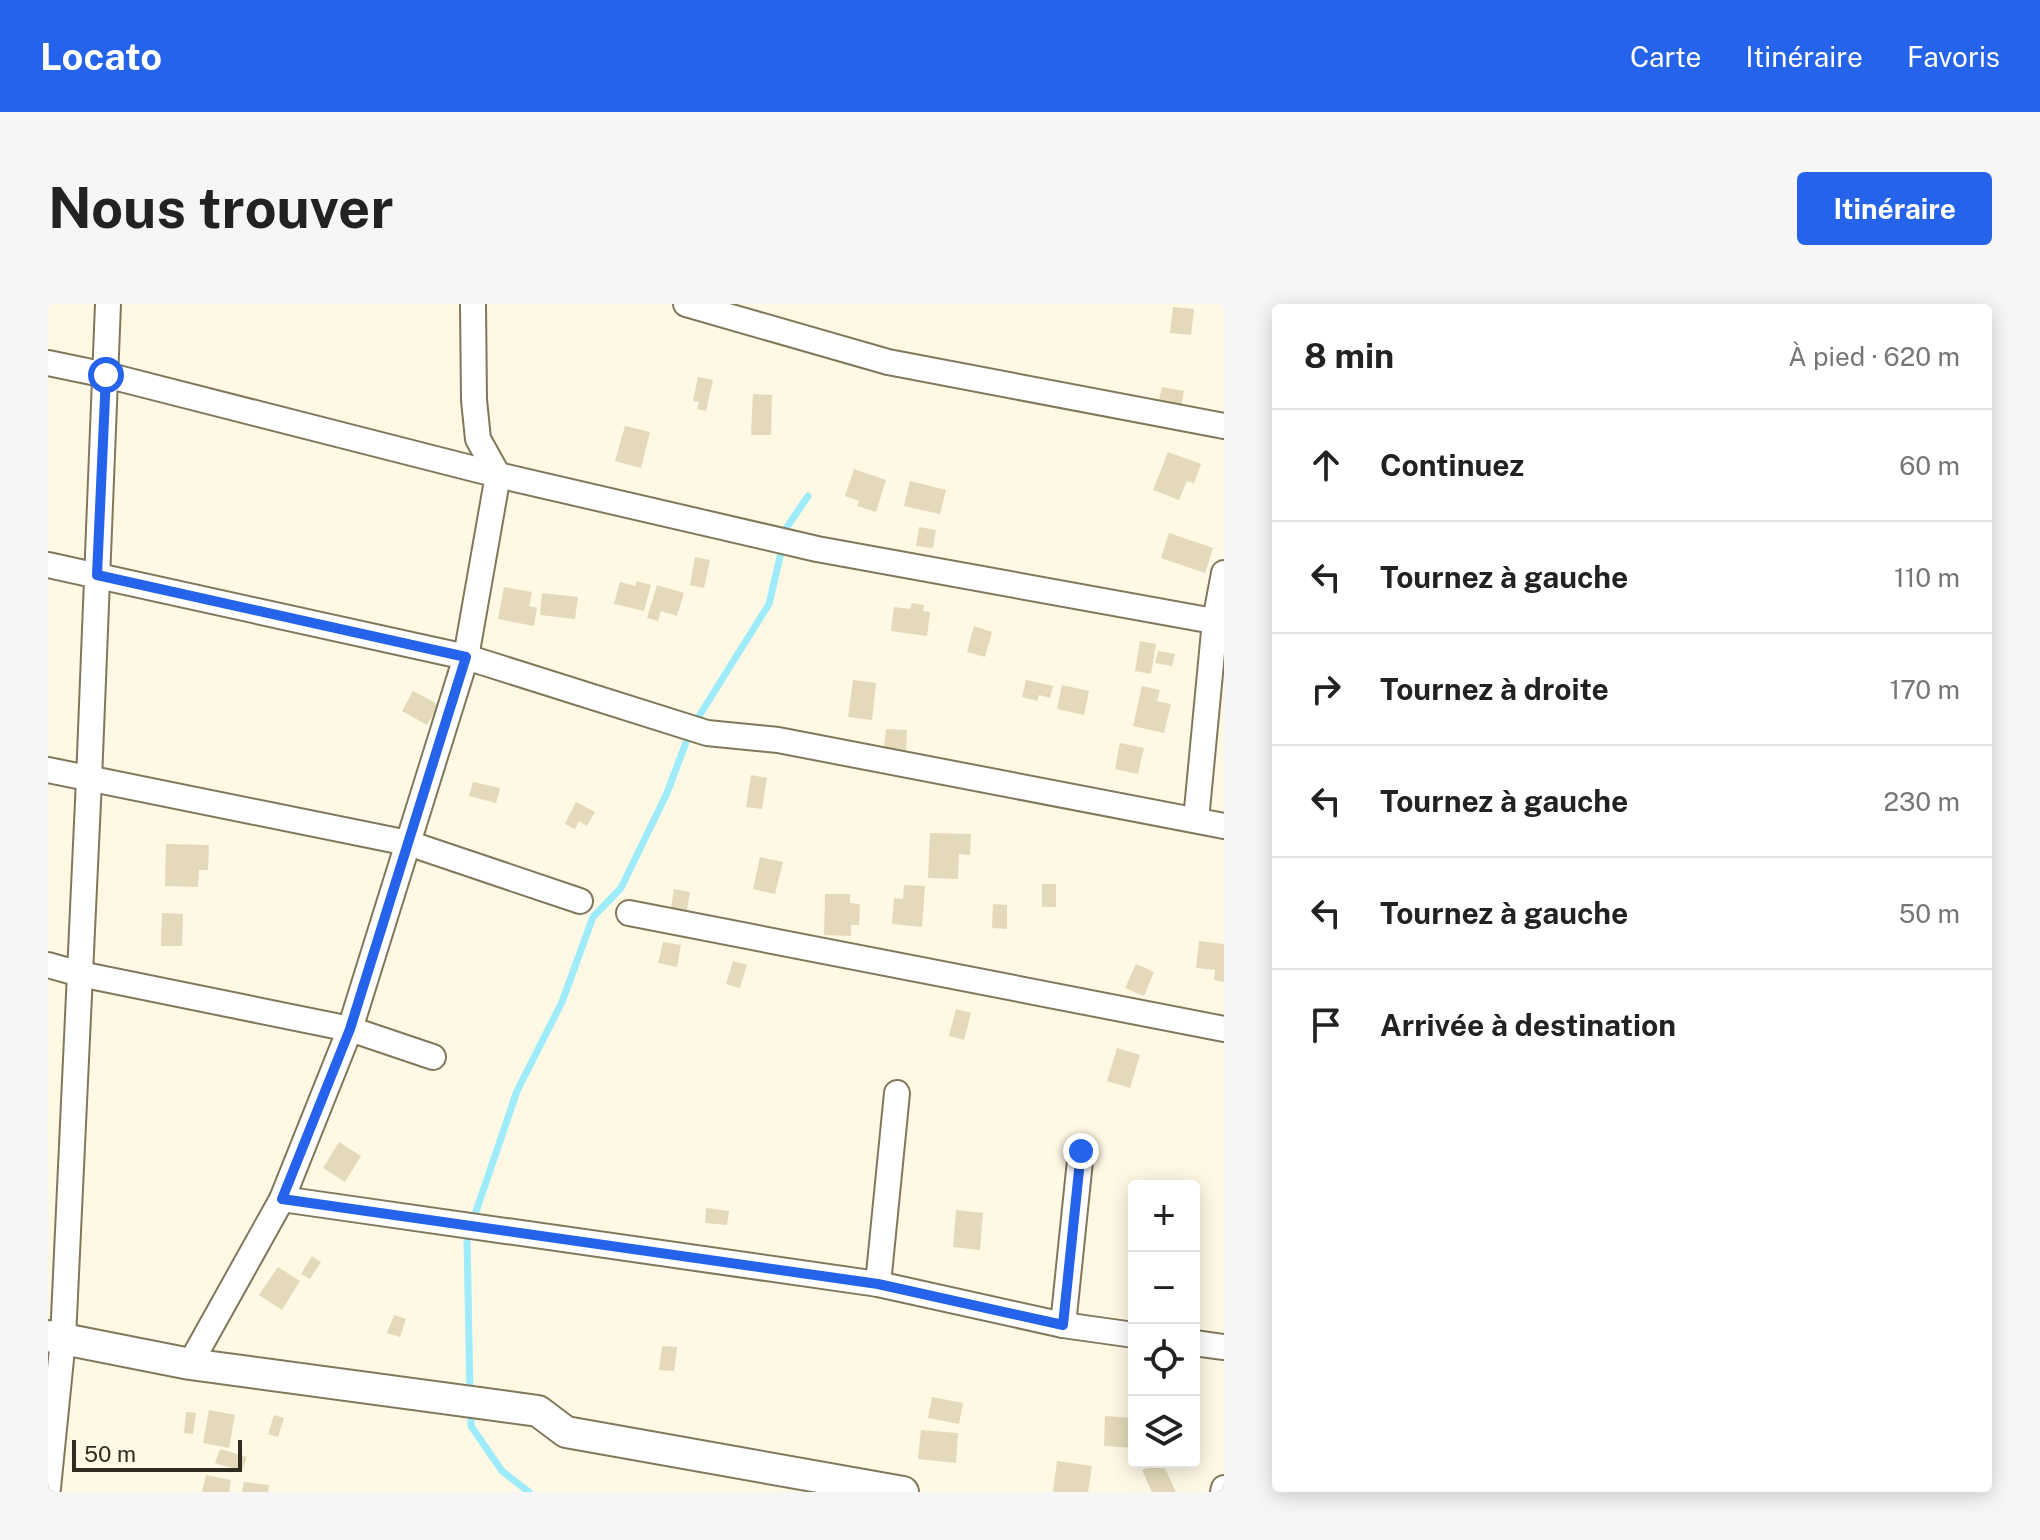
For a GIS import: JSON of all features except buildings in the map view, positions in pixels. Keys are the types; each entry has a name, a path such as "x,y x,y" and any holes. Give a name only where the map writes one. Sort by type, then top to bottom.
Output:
{"street":[{"path":"48,1488 80,974 108,304"},
{"path":"190,1364 282,1199 350,1029 466,657 498,475 478,439 474,400 473,304"},
{"path":"686,304 888,362 1224,426"},
{"path":"48,363 498,475 817,549 1219,622"},
{"path":"48,565 466,657 707,733 778,740 1224,826"},
{"path":"1196,820 1224,573"},
{"path":"48,770 408,843 580,901"},
{"path":"629,913 1224,1029"},
{"path":"48,965 350,1029 433,1057"},
{"path":"878,1284 897,1093"},
{"path":"1063,1325 1081,1151"},
{"path":"282,1199 878,1284 1063,1325 1128,1334"},
{"path":"55,1337 190,1364 538,1411 566,1432 903,1492"},
{"path":"1200,1344 1224,1347"}],"waterway":[{"path":"470,1393 467,1238 517,1091 562,1002 593,917 621,888 667,793 691,729 769,604 787,527 808,496"},
{"path":"471,1409 471,1426 502,1471 529,1492"}],"route":[{"path":"106,375 97,575 466,657 350,1029 282,1199 878,1284 1063,1325 1081,1151"}]}
